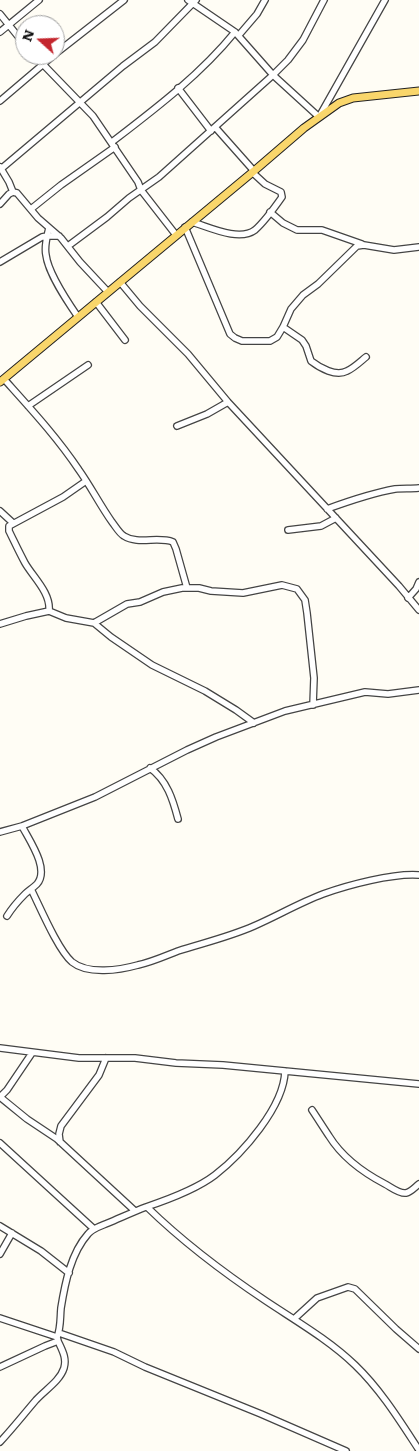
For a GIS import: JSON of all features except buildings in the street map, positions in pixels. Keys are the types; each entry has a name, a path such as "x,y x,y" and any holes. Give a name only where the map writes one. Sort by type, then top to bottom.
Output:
{"main road":[{"path":"2,380 304,128 339,103 353,98 419,91"}],"street":[{"path":"0,32 39,0"},
{"path":"65,46 124,0"},
{"path":"31,209 113,145 202,68 257,14 265,0"},
{"path":"68,246 159,177 273,75 288,60 303,40 324,0"},
{"path":"108,292 59,236 49,228 17,193 13,192 1,168 155,42 193,1 237,34 273,75 319,117 385,0"},
{"path":"0,14 15,32"},
{"path":"0,101 41,65"},
{"path":"43,65 93,116 138,182 141,190 176,235"},
{"path":"178,88 259,180 281,192 282,197 255,230 247,234 239,235 192,222"},
{"path":"0,204 8,194 13,192"},
{"path":"270,212 282,223 297,230 322,230 364,245 394,250 419,247"},
{"path":"186,227 230,334 242,341 270,341 277,337 291,309 303,295 318,284 358,246 364,245"},
{"path":"49,228 45,246 48,264 78,317"},
{"path":"0,262 33,242 47,236 59,236"},
{"path":"120,282 140,306 188,354 228,402 419,610"},
{"path":"96,302 125,340"},
{"path":"284,326 302,340 306,346 310,361 325,370 342,373 348,371 366,357"},
{"path":"28,406 88,365"},
{"path":"2,380 44,424 79,469 120,533 134,540 163,539 173,542 187,588"},
{"path":"177,426 207,414 228,402"},
{"path":"49,611 50,606 46,597 26,564 9,531 9,526 63,497 86,482"},
{"path":"327,509 385,491 419,488"},
{"path":"0,511 13,524"},
{"path":"288,530 321,526 336,518"},
{"path":"408,598 419,582"},
{"path":"94,623 127,604 140,602 163,592 187,588 243,593 282,585 297,589 305,600 307,613 314,678 313,705"},
{"path":"0,624 49,611 66,618 94,623 152,665 205,691 254,723"},
{"path":"0,832 22,826 95,797 194,747 285,712 365,692 388,694 419,690"},
{"path":"150,768 158,774 167,788 173,800 178,819"},
{"path":"7,916 19,900 39,882 41,865 22,826"},
{"path":"31,889 60,946 72,962 83,967 102,971 138,966 228,937 322,895 362,882 408,874 419,875"},
{"path":"0,1048 79,1058 135,1058 419,1084"},
{"path":"32,1052 7,1090 0,1097 60,1142 135,1211"},
{"path":"60,1142 58,1134 61,1126 99,1075 106,1058"},
{"path":"0,1442 14,1428 36,1400 61,1375 65,1366 64,1355 58,1337 61,1308 69,1273 79,1245 90,1231 202,1183 214,1176 238,1154 264,1122 279,1100 286,1071"},
{"path":"312,1110 329,1137 343,1154 377,1180 404,1193 419,1184"},
{"path":"0,1142 94,1229"},
{"path":"147,1207 201,1254 355,1365 382,1396 419,1450"},
{"path":"0,1226 41,1251 69,1273"},
{"path":"0,1254 12,1233"},
{"path":"294,1320 317,1298 348,1287 355,1289 419,1348"},
{"path":"0,1318 58,1337 114,1352 346,1451"},
{"path":"0,1367 45,1346 58,1337"}]}
